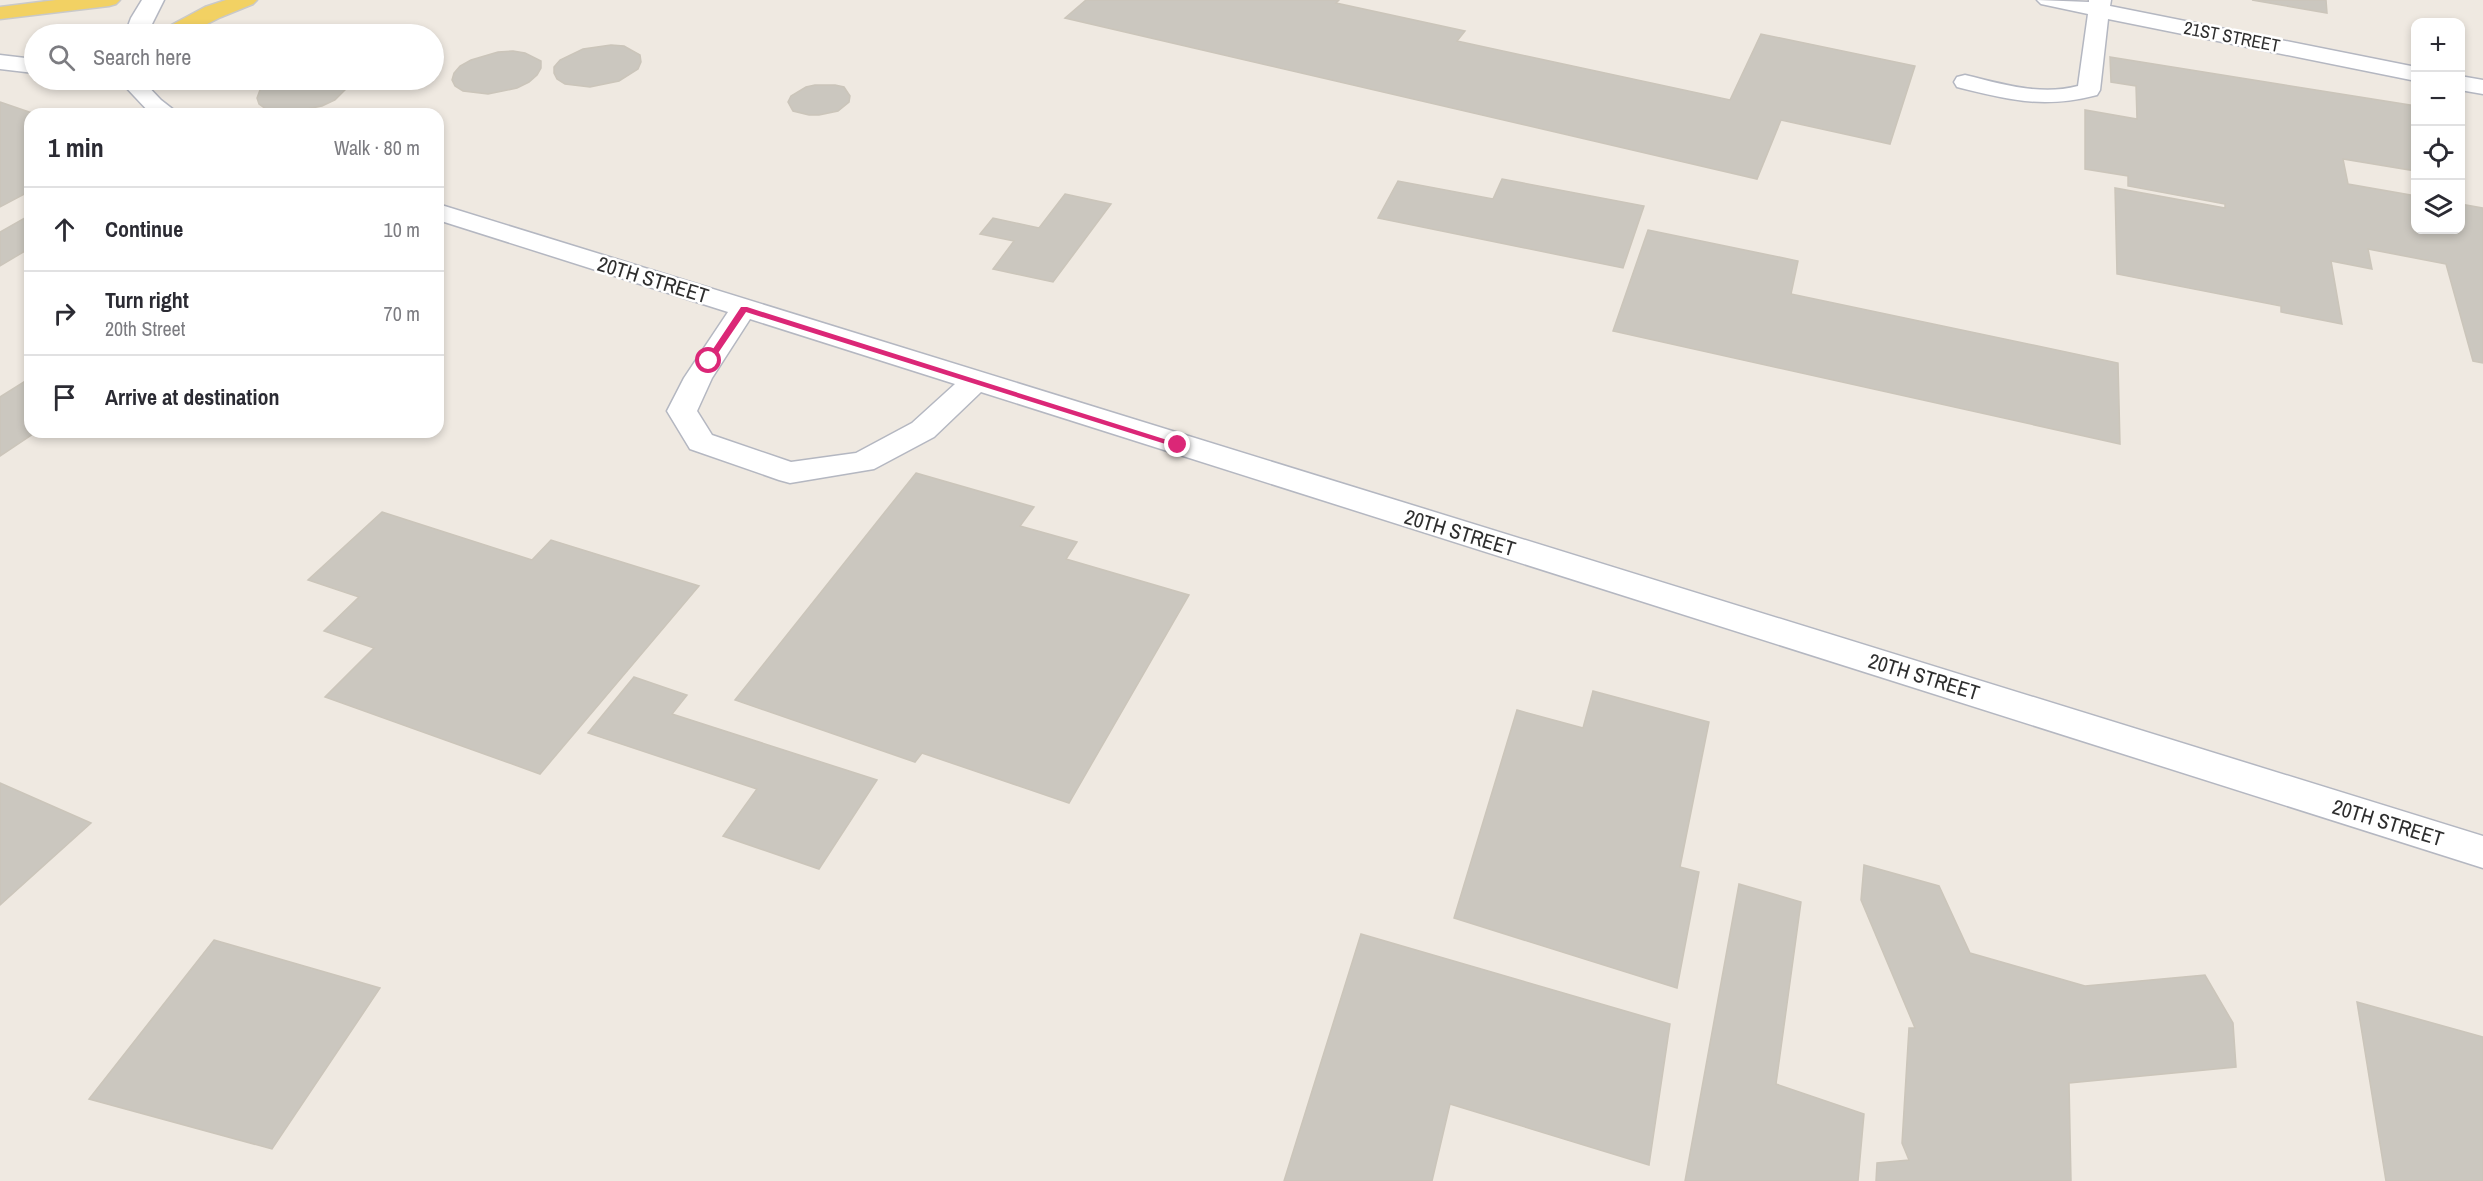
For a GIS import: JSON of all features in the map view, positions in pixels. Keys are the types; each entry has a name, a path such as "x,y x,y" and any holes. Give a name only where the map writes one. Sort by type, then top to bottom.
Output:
{"main road":[{"path":"0,13 109,0"},
{"path":"191,24 213,12 246,0"}],"lane":[{"path":"140,24 153,0"},
{"name":"21ST STREET","path":"2048,0 2099,5 2411,73"},
{"path":"1965,82 2039,98 2066,97 2089,90 2099,5"},
{"path":"0,62 24,65"},
{"path":"2465,84 2483,87"},
{"path":"139,90 157,108"},
{"name":"20TH STREET","path":"444,214 2483,852"},
{"path":"744,309 698,378 682,411 701,442 790,473 863,462 923,430 976,381"}],"building":[{"path":"1086,0 1339,0 1336,3 1465,31 1457,41 1730,100 1761,34 1915,66 1890,144 1781,120 1757,179 1065,18"},
{"path":"2252,0 2326,0 2327,13"},
{"path":"611,45 624,46 640,55 641,62 638,69 619,81 590,87 565,84 557,79 554,67 560,60 583,49"},
{"path":"498,52 525,53 541,61 541,68 537,75 529,82 517,88 488,94 463,91 455,86 452,80 460,66 471,60"},
{"path":"2110,57 2411,105 2411,170 2343,159 2348,184 2411,195 2411,234 2465,234 2465,205 2483,208 2483,363 2473,361 2446,264 2368,249 2372,269 2331,261 2342,324 2281,312 2281,306 2117,274 2115,188 2225,208 2225,204 2128,186 2128,176 2085,169 2085,110 2137,119 2136,86 2111,82"},
{"path":"815,85 844,87 850,96 849,102 838,111 819,115 793,111 788,102 791,96 806,87"},
{"path":"260,90 345,90 335,100 312,108 265,108 259,104 257,98"},
{"path":"0,102 24,110 24,194 0,207"},
{"path":"1502,179 1644,206 1623,268 1378,218 1398,181 1493,199"},
{"path":"1065,194 1111,204 1053,282 993,269 1014,241 980,234 993,218 1039,228"},
{"path":"24,218 24,252 0,266 0,232"},
{"path":"1648,230 1798,261 1791,294 2118,363 2120,444 1613,331"},
{"path":"24,382 24,438 27,438 0,456 0,397"},
{"path":"916,473 1034,507 1020,526 1077,542 1066,559 1189,595 1069,803 922,753 915,762 735,700"},
{"path":"382,512 532,560 551,540 699,586 540,774 325,697 374,648 324,631 359,597 308,580"},
{"path":"634,677 687,695 672,714 877,780 819,869 723,836 757,789 588,733"},
{"path":"1593,691 1709,722 1680,867 1699,872 1677,988 1454,918 1517,710 1583,728"},
{"path":"0,783 91,823 0,905"},
{"path":"1864,865 1939,886 1970,953 2085,986 2205,975 2233,1023 2236,1067 2069,1083 2071,1181 1876,1181 1877,1163 1909,1160 1902,1143 1909,1028 1915,1028 1861,900"},
{"path":"1739,884 1801,902 1776,1084 1864,1114 1858,1181 1685,1181"},
{"path":"1361,934 1670,1024 1649,1165 1450,1104 1432,1181 1284,1181"},
{"path":"214,940 380,988 272,1149 89,1099"},
{"path":"2357,1002 2483,1037 2483,1181 2386,1181"}],"route":[{"path":"709,361 744,309 1178,445"}]}
